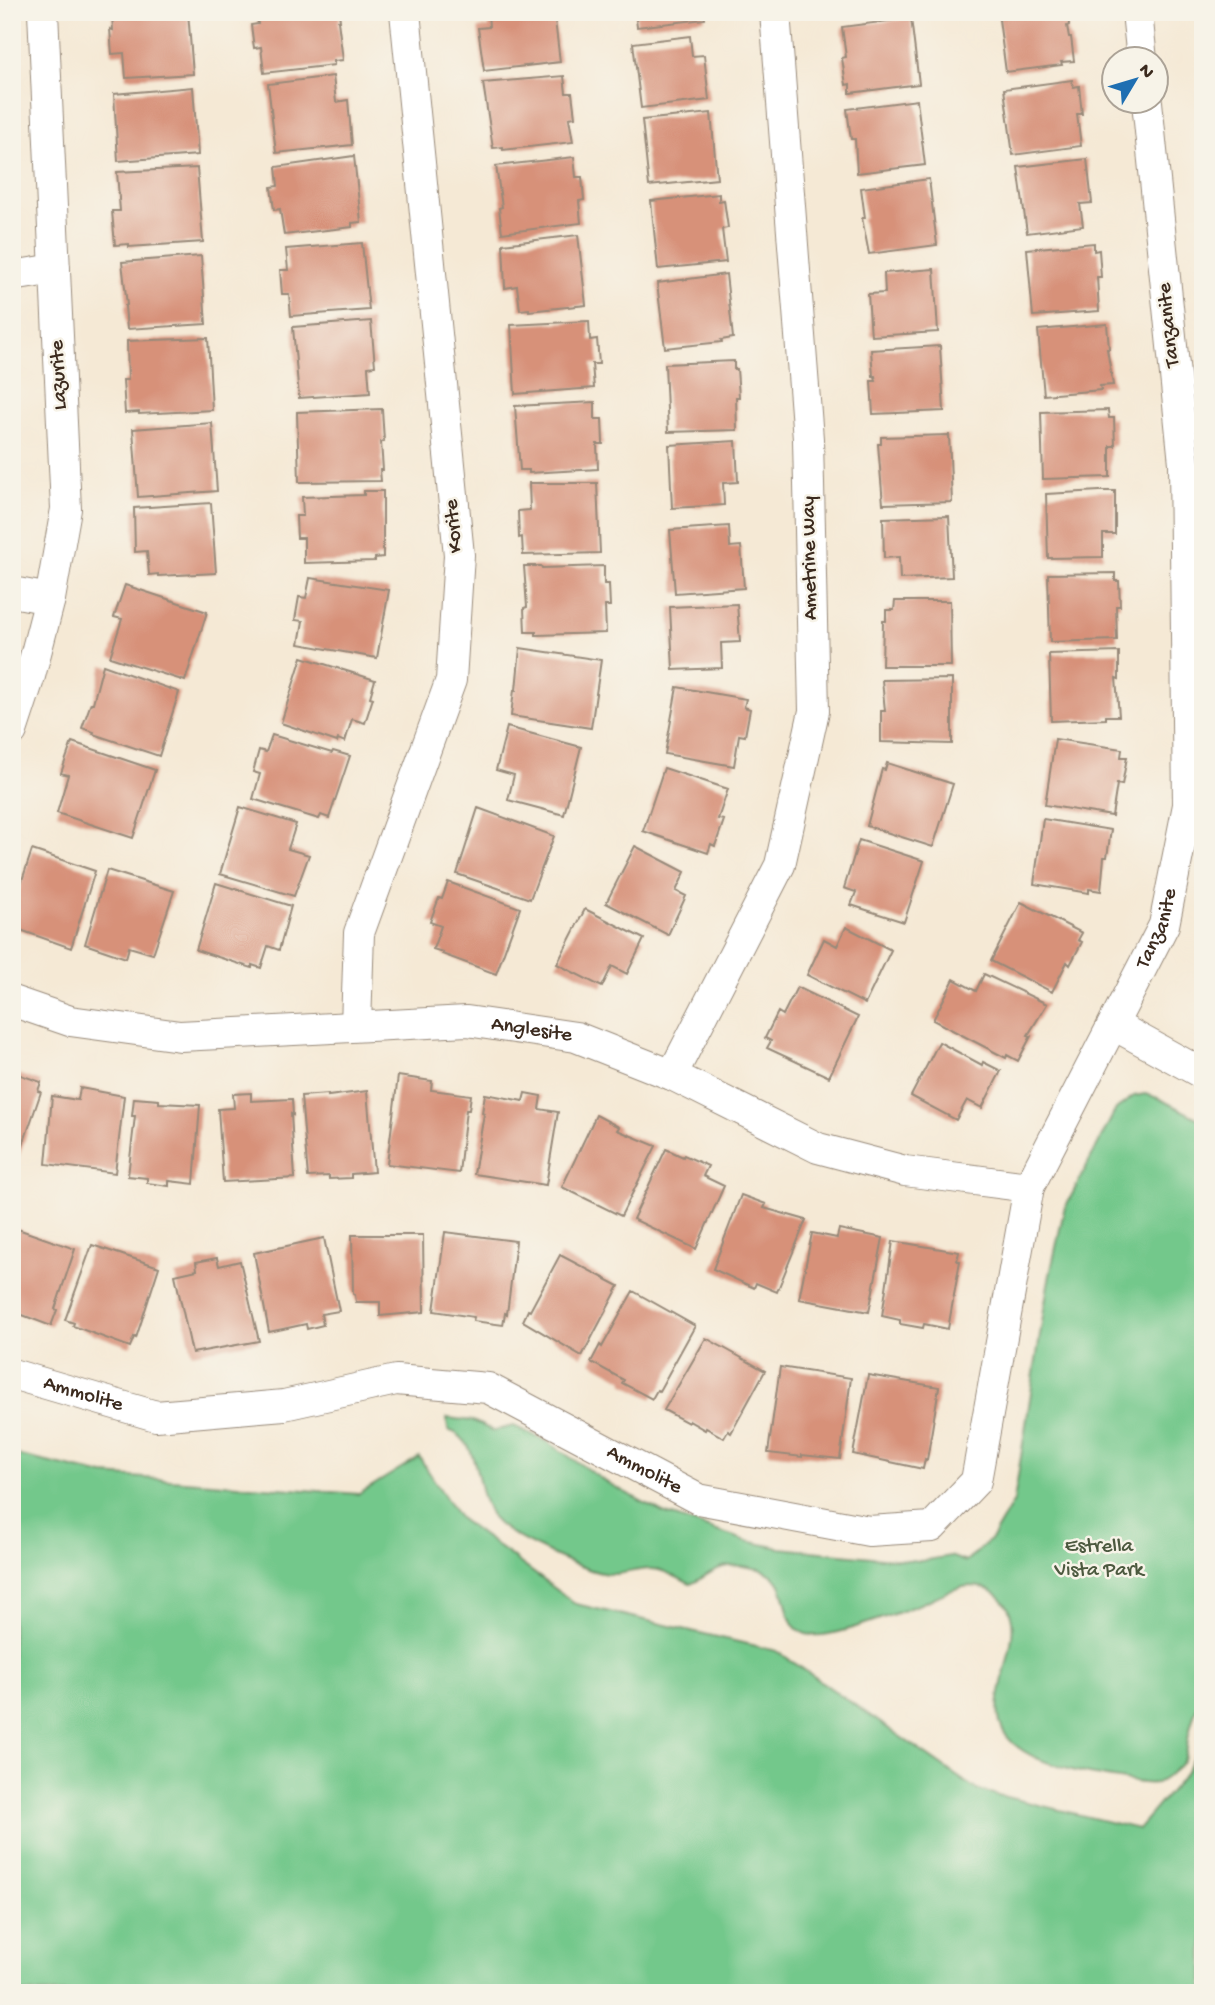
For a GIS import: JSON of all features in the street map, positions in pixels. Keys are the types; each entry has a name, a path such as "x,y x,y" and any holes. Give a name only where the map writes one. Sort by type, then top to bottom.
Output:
{"street":[{"name":"Lazurite","path":"12,731 50,599 66,509 43,12"},
{"name":"Korite","path":"356,1026 359,933 451,680 459,555 405,12"},
{"name":"Ametrine Way","path":"672,1075 780,865 814,711 808,439 775,12"},
{"path":"1137,12 1141,46"},
{"name":"Tanzanite","path":"1029,1187 1164,925 1188,806 1184,463 1148,116"},
{"path":"12,276 55,269"},
{"path":"12,592 50,599"},
{"name":"Anglesite","path":"12,1001 69,1021 180,1036 467,1021 576,1037 672,1075 818,1148 905,1171 1029,1187"},
{"path":"1114,1025 1203,1074"},
{"name":"Ammolite","path":"12,1374 156,1416 284,1405 397,1380 488,1388 698,1499 869,1531 932,1527 976,1481 1029,1187"}],"green space":[{"name":"Estrella Vista Park","path":"1145,1094 1203,1121 1203,1694 1189,1733 1186,1755 1176,1770 1161,1781 1142,1783 1088,1774 1051,1764 1018,1748 1007,1736 1000,1723 998,1707 1012,1637 1012,1620 1007,1606 989,1590 973,1586 957,1588 863,1625 829,1634 810,1635 798,1630 791,1621 780,1585 772,1575 759,1569 736,1565 722,1567 690,1584 655,1569 602,1573 578,1566 534,1545 499,1525 490,1514 468,1446 460,1436 448,1430 447,1418 473,1421 493,1431 514,1426 548,1442 606,1482 663,1513 747,1541 780,1548 922,1561 950,1556 966,1562 992,1538 1014,1501 1048,1284 1064,1210 1116,1109 1134,1096"},
{"path":"12,1454 104,1475 359,1494 419,1457 459,1518 576,1604 777,1651 977,1790 1138,1829 1184,1775 1203,1740 1203,1993 12,1993"}],"building":[{"path":"112,12 188,12 193,74 126,78 124,53 112,54"},
{"path":"256,12 339,12 343,60 334,61 334,65 264,73 261,47 254,48 251,25 258,24"},
{"path":"488,12 554,12 560,62 484,71 478,28 489,27"},
{"path":"635,12 704,12 705,19 637,27"},
{"path":"998,12 1068,12 1067,26 1074,61 1006,72"},
{"path":"911,18 919,84 850,93 850,84 846,85 842,58 846,57 842,27"},
{"path":"690,36 692,56 704,55 709,100 641,108 633,43"},
{"path":"333,76 336,102 348,100 352,145 276,153 268,84"},
{"path":"564,76 566,93 572,93 575,117 569,118 573,142 503,150 503,147 493,148 483,83"},
{"path":"1072,80 1073,87 1079,86 1082,114 1077,114 1081,146 1013,155 1004,89"},
{"path":"193,87 198,155 118,161 114,94"},
{"path":"917,100 925,165 857,173 855,139 851,139 847,109"},
{"path":"711,113 717,179 649,186 642,120"},
{"path":"354,156 361,222 352,223 352,227 284,235 280,209 274,210 271,187 278,186 276,167"},
{"path":"574,157 576,177 582,177 584,200 579,201 581,223 502,233 499,208 502,207 496,166"},
{"path":"1087,159 1092,203 1080,204 1083,226 1027,233 1018,167"},
{"path":"197,168 203,242 129,247 129,244 115,245 112,211 120,211 117,172"},
{"path":"929,179 937,245 869,254 862,218 865,218 861,188"},
{"path":"719,194 719,201 724,200 728,228 722,229 726,262 658,269 651,201"},
{"path":"578,235 586,305 520,310 517,286 505,288 503,244"},
{"path":"362,243 369,310 291,316 289,294 282,294 280,270 288,270 286,249"},
{"path":"1094,243 1094,251 1099,250 1101,277 1097,277 1099,311 1033,316 1027,249"},
{"path":"201,256 206,324 127,329 122,262"},
{"path":"934,269 938,332 871,336 868,294 885,293 884,273"},
{"path":"726,274 733,338 721,340 722,342 665,348 657,283"},
{"path":"371,321 375,366 368,367 370,393 299,398 293,327"},
{"path":"589,321 590,340 597,339 599,364 592,364 594,388 515,394 511,325"},
{"path":"1107,324 1107,349 1113,385 1100,386 1101,390 1044,395 1038,330"},
{"path":"208,338 212,410 125,413 123,380 128,380 127,341"},
{"path":"940,346 944,411 873,414 871,381 876,381 873,376 871,350"},
{"path":"734,361 739,397 736,397 737,430 668,432 665,364"},
{"path":"595,402 595,419 602,419 603,444 597,444 598,469 529,473 529,470 520,470 515,406"},
{"path":"382,409 384,441 381,442 381,481 299,482 297,412"},
{"path":"1108,410 1109,418 1114,418 1115,446 1110,446 1110,477 1043,479 1041,412"},
{"path":"212,423 217,491 138,497 133,429"},
{"path":"949,435 952,502 883,504 878,444 881,444 881,437"},
{"path":"736,441 738,482 723,483 724,505 672,508 669,445"},
{"path":"529,483 597,483 600,553 523,555 518,511 530,510"},
{"path":"364,491 383,491 383,557 375,558 375,561 304,563 304,538 297,538 296,516 303,516 302,497 364,495"},
{"path":"1115,491 1115,534 1103,534 1103,557 1048,558 1046,494"},
{"path":"211,503 216,573 149,575 147,551 135,552 134,508"},
{"path":"949,516 952,577 900,579 899,557 884,558 883,518"},
{"path":"729,526 730,547 741,546 744,588 675,593 670,530"},
{"path":"524,566 604,566 604,584 609,584 610,606 605,606 606,633 536,635 536,632 525,632 524,608 527,607"},
{"path":"1115,573 1115,581 1119,581 1120,606 1116,606 1117,640 1050,642 1048,574"},
{"path":"310,578 389,590 377,658 299,644 303,621 295,620 299,597 306,598"},
{"path":"125,585 207,612 185,681 110,657 122,619 114,617"},
{"path":"895,601 950,601 951,666 882,666 883,621 886,621 886,610 894,610"},
{"path":"737,604 740,642 721,643 722,668 673,670 670,607"},
{"path":"520,648 601,660 591,728 511,716"},
{"path":"1119,652 1119,679 1116,678 1119,716 1051,721 1049,654"},
{"path":"302,657 375,680 370,697 373,698 365,723 352,719 345,742 338,739 337,742 281,723"},
{"path":"103,665 179,692 159,756 82,728 93,703"},
{"path":"952,679 952,744 881,742 881,711 885,711 882,680"},
{"path":"677,687 746,699 744,707 750,709 745,736 739,735 734,766 665,754"},
{"path":"507,727 581,747 564,815 508,800 514,775 496,770"},
{"path":"272,735 350,756 329,818 321,815 319,819 253,799 260,774 253,772 259,750 266,752"},
{"path":"1055,739 1122,749 1121,757 1127,757 1122,785 1117,784 1112,816 1045,805"},
{"path":"72,742 155,770 133,838 57,813 68,775 61,773"},
{"path":"887,763 953,784 933,847 867,826 882,769 885,770"},
{"path":"664,768 728,789 718,819 724,820 715,846 711,844 708,853 643,831"},
{"path":"240,807 296,824 288,849 309,855 294,896 220,874"},
{"path":"478,808 554,836 530,899 457,874"},
{"path":"1043,819 1111,830 1107,857 1104,857 1101,891 1089,889 1089,893 1034,884"},
{"path":"859,840 924,861 904,922 851,905 856,892 844,888"},
{"path":"635,846 685,872 676,891 686,896 668,935 606,903"},
{"path":"32,850 95,871 71,948 12,927 12,911"},
{"path":"107,870 174,891 153,954 129,947 126,958 85,944"},
{"path":"448,882 520,908 496,974 433,949 441,926 430,922"},
{"path":"216,883 291,906 279,950 268,946 261,968 252,965 252,968 196,950"},
{"path":"1021,902 1082,933 1078,940 1082,942 1070,965 1067,962 1052,992 991,961"},
{"path":"585,909 644,939 627,974 612,966 602,987 557,964"},
{"path":"846,927 891,950 865,1004 807,975 824,939 837,946"},
{"path":"984,974 1047,1004 1028,1035 1031,1036 1018,1061 1007,1055 1006,1058 933,1020 954,979 976,991"},
{"path":"797,987 858,1017 829,1077 767,1048 771,1041 765,1038 778,1012 783,1015"},
{"path":"939,1042 982,1065 983,1062 1001,1071 982,1108 967,1100 956,1120 911,1096"},
{"path":"12,1072 41,1082 38,1091 41,1092 17,1162 12,1160"},
{"path":"398,1076 432,1081 431,1090 471,1095 469,1110 466,1110 459,1173 387,1164"},
{"path":"80,1088 124,1096 115,1173 46,1164 52,1096 78,1100"},
{"path":"367,1091 374,1172 351,1174 351,1178 308,1177 301,1096"},
{"path":"251,1093 251,1101 292,1099 295,1178 223,1182 218,1109 234,1108 233,1094"},
{"path":"525,1093 541,1096 539,1109 558,1112 546,1185 474,1174 485,1094 523,1101"},
{"path":"134,1098 159,1100 159,1103 200,1105 194,1184 169,1181 169,1186 147,1183 147,1178 128,1176 135,1116 132,1116"},
{"path":"596,1115 619,1127 617,1130 656,1146 621,1216 562,1187"},
{"path":"666,1149 708,1166 703,1176 724,1186 696,1249 633,1219"},
{"path":"741,1195 766,1204 764,1208 806,1220 777,1292 756,1283 754,1288 713,1269"},
{"path":"12,1227 75,1249 51,1326 12,1311"},
{"path":"839,1229 883,1238 869,1312 799,1299 812,1233 837,1238"},
{"path":"445,1232 516,1241 507,1314 505,1313 503,1325 434,1311"},
{"path":"352,1235 423,1235 424,1312 380,1316 380,1302 356,1302 353,1294"},
{"path":"324,1238 339,1311 321,1314 323,1325 307,1329 306,1324 269,1332 254,1253"},
{"path":"893,1241 959,1252 957,1261 960,1261 948,1329 924,1324 923,1328 900,1324 900,1320 882,1316"},
{"path":"92,1245 159,1267 136,1338 134,1337 130,1347 73,1326 74,1323 65,1320"},
{"path":"560,1255 619,1286 582,1356 523,1321"},
{"path":"217,1258 219,1266 240,1261 259,1341 192,1353 175,1275 197,1270 196,1262"},
{"path":"633,1291 695,1326 652,1399 591,1362"},
{"path":"706,1338 765,1371 731,1433 728,1431 724,1438 664,1410"},
{"path":"780,1367 851,1378 840,1459 768,1453"},
{"path":"868,1375 939,1387 927,1460 925,1459 923,1469 853,1454"}]}
